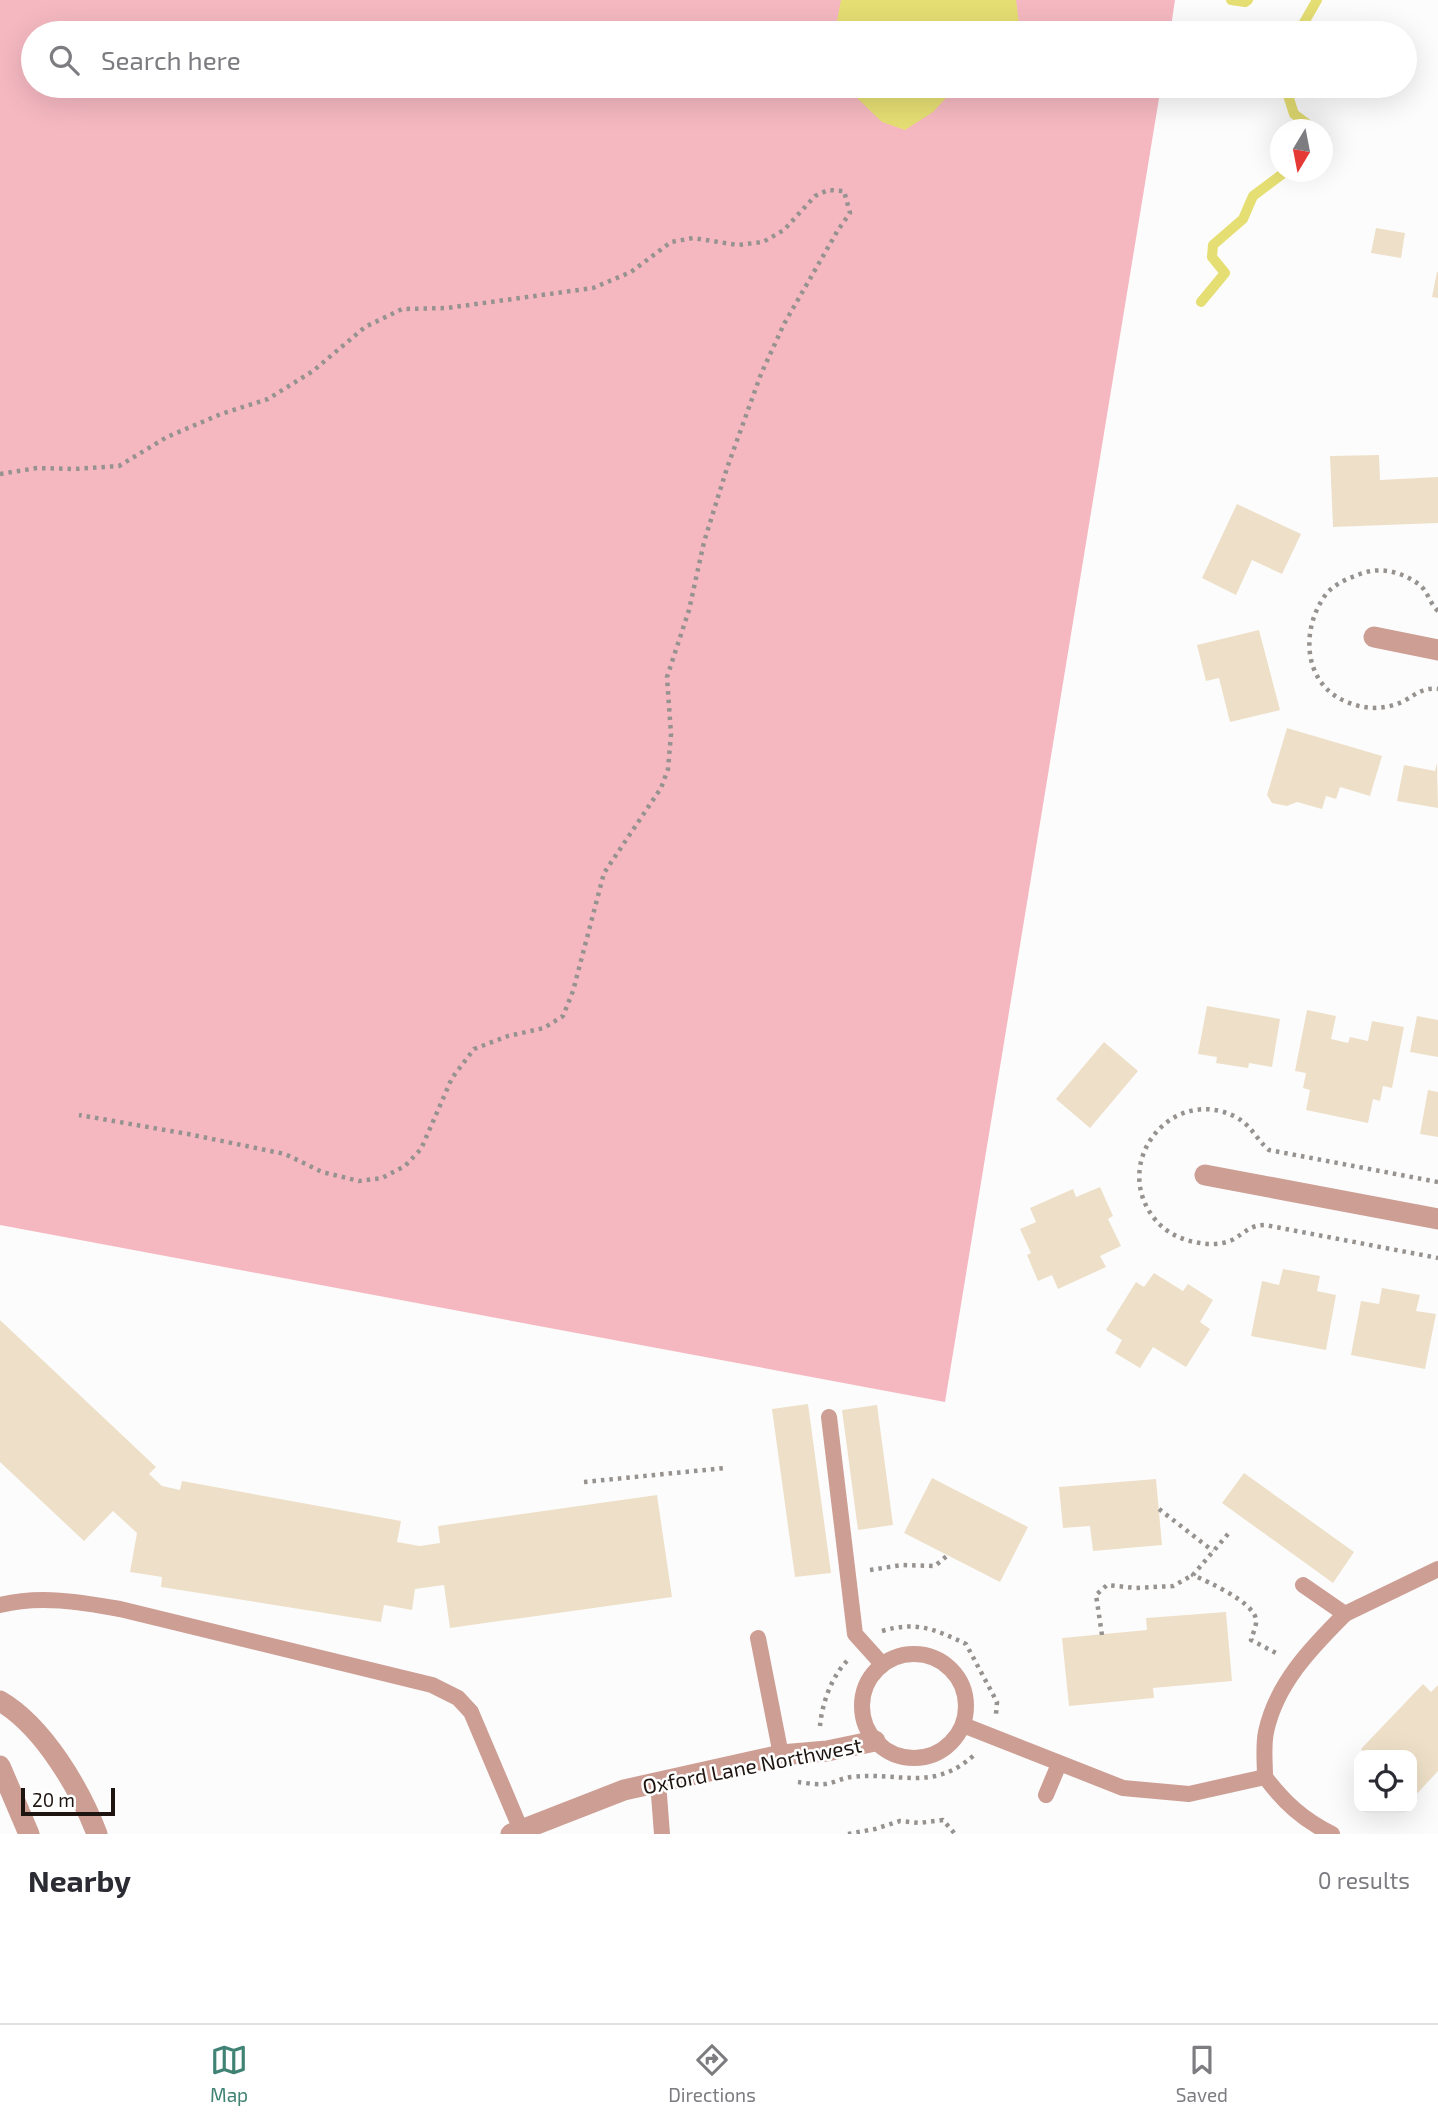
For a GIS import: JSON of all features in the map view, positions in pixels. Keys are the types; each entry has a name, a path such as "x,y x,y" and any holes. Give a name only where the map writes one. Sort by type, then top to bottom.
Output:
{"street":[{"path":"1374,637 1438,649"},
{"path":"1205,1175 1438,1219"},
{"path":"0,1702 14,1710 58,1758 97,1834"},
{"name":"Oxford Lane Northwest","path":"516,1832 624,1790 781,1755 827,1751 875,1741"},
{"path":"0,1766 30,1834"}],"lane":[{"path":"829,1417 855,1634 883,1664"},
{"path":"1332,1834 1308,1828 1265,1777 1266,1733 1283,1686 1311,1648 1345,1614 1438,1569"},
{"path":"1303,1585 1345,1614"},
{"path":"0,1605 29,1600 70,1600 120,1609 432,1685 458,1698 471,1712 516,1832"},
{"path":"758,1638 781,1755"},
{"path":"897,1656 931,1656 946,1664 958,1676 965,1692 967,1708 963,1725 955,1740 941,1752 924,1758 906,1758 889,1752 875,1741 866,1726 862,1709 864,1692 871,1676 883,1664 897,1656"},
{"path":"963,1725 1123,1788 1189,1794 1265,1777"},
{"path":"1046,1795 1059,1764"},
{"path":"658,1782 662,1834"}],"path":[{"path":"0,474 37,468 120,466 167,437 222,414 268,399 313,371 365,327 402,309 447,308 593,288 631,272 671,243 693,238 738,245 764,242 784,230 815,196 828,190 844,191 850,213 784,324 761,374 727,468 704,542 690,610 667,677 671,734 668,769 661,788 604,873 573,991 563,1016 544,1028 508,1036 474,1049 453,1078 421,1149 405,1166 382,1178 359,1181 321,1172 285,1154 79,1115"},
{"path":"584,1482 725,1468"},
{"path":"1159,1508 1213,1551"},
{"path":"1102,1635 1096,1595 1107,1585 1136,1588 1173,1586 1194,1575 1228,1534"},
{"path":"848,1573 902,1565 935,1566 948,1555"},
{"path":"1194,1575 1230,1592 1254,1613 1257,1621 1251,1640 1298,1665"},
{"path":"848,1834 900,1821 919,1823 943,1820 955,1834"}],"shaded area":[{"path":"0,0 1175,0 1172,21 21,21 21,98 1159,98 945,1402 0,1225"},
{"path":"841,0 1016,0 1019,21 837,21"},
{"path":"857,98 946,98 933,112 905,130 882,122"}],"building":[{"path":"1376,228 1405,233 1401,258 1371,253"},
{"path":"1438,272 1438,298 1432,297"},
{"path":"1379,455 1380,480 1438,477 1438,523 1333,527 1330,456"},
{"path":"1237,504 1301,534 1282,574 1252,560 1236,595 1202,578"},
{"path":"1259,630 1280,710 1230,722 1219,678 1206,681 1197,645"},
{"path":"1287,728 1382,756 1370,796 1340,787 1336,799 1326,796 1322,809 1297,802 1287,806 1272,803 1267,795"},
{"path":"1437,763 1438,808 1397,801 1404,765 1435,771"},
{"path":"1207,1006 1280,1019 1272,1067 1249,1063 1248,1068 1216,1063 1217,1057 1198,1054"},
{"path":"1307,1010 1336,1016 1331,1039 1348,1043 1350,1037 1368,1041 1372,1021 1404,1027 1392,1088 1383,1086 1380,1101 1373,1099 1368,1123 1306,1110 1310,1090 1303,1088 1306,1073 1295,1071"},
{"path":"1417,1016 1438,1020 1438,1057 1410,1052"},
{"path":"1104,1042 1138,1071 1090,1128 1056,1099"},
{"path":"1428,1090 1438,1092 1438,1137 1420,1134"},
{"path":"1100,1187 1113,1216 1108,1219 1121,1246 1100,1256 1106,1267 1058,1289 1052,1275 1038,1281 1027,1255 1031,1253 1020,1229 1036,1222 1030,1208 1073,1189 1076,1197"},
{"path":"1283,1269 1320,1276 1317,1291 1336,1295 1326,1350 1251,1336 1262,1281 1279,1285"},
{"path":"1154,1273 1183,1291 1188,1284 1213,1300 1200,1322 1210,1329 1186,1367 1153,1347 1140,1368 1115,1353 1122,1340 1106,1330 1136,1282 1144,1287"},
{"path":"1382,1288 1420,1295 1416,1311 1436,1314 1425,1369 1351,1355 1361,1301 1379,1304"},
{"path":"0,1320 156,1467 149,1474 162,1486 180,1490 182,1481 401,1521 397,1542 420,1546 440,1543 438,1526 657,1495 672,1597 450,1628 444,1585 415,1589 412,1610 384,1605 381,1622 161,1587 162,1577 130,1572 137,1533 113,1511 84,1541 0,1462"},
{"path":"808,1404 831,1573 795,1577 772,1409"},
{"path":"877,1405 893,1525 858,1530 842,1410"},
{"path":"1244,1473 1354,1552 1333,1583 1222,1503"},
{"path":"932,1478 1028,1527 1000,1582 904,1533"},
{"path":"1156,1479 1162,1545 1093,1551 1090,1526 1063,1528 1059,1487"},
{"path":"1226,1612 1232,1681 1153,1688 1154,1698 1069,1706 1062,1638 1147,1630 1146,1618"},
{"path":"1423,1684 1431,1692 1438,1685 1438,1771 1417,1794 1417,1750 1361,1749"}],"waterway":[{"path":"1231,0 1248,0"},
{"path":"1305,21 1317,0"},
{"path":"1289,98 1294,114 1301,119"},
{"path":"1201,302 1225,273 1212,257 1213,245 1243,219 1253,196 1272,182"}]}
